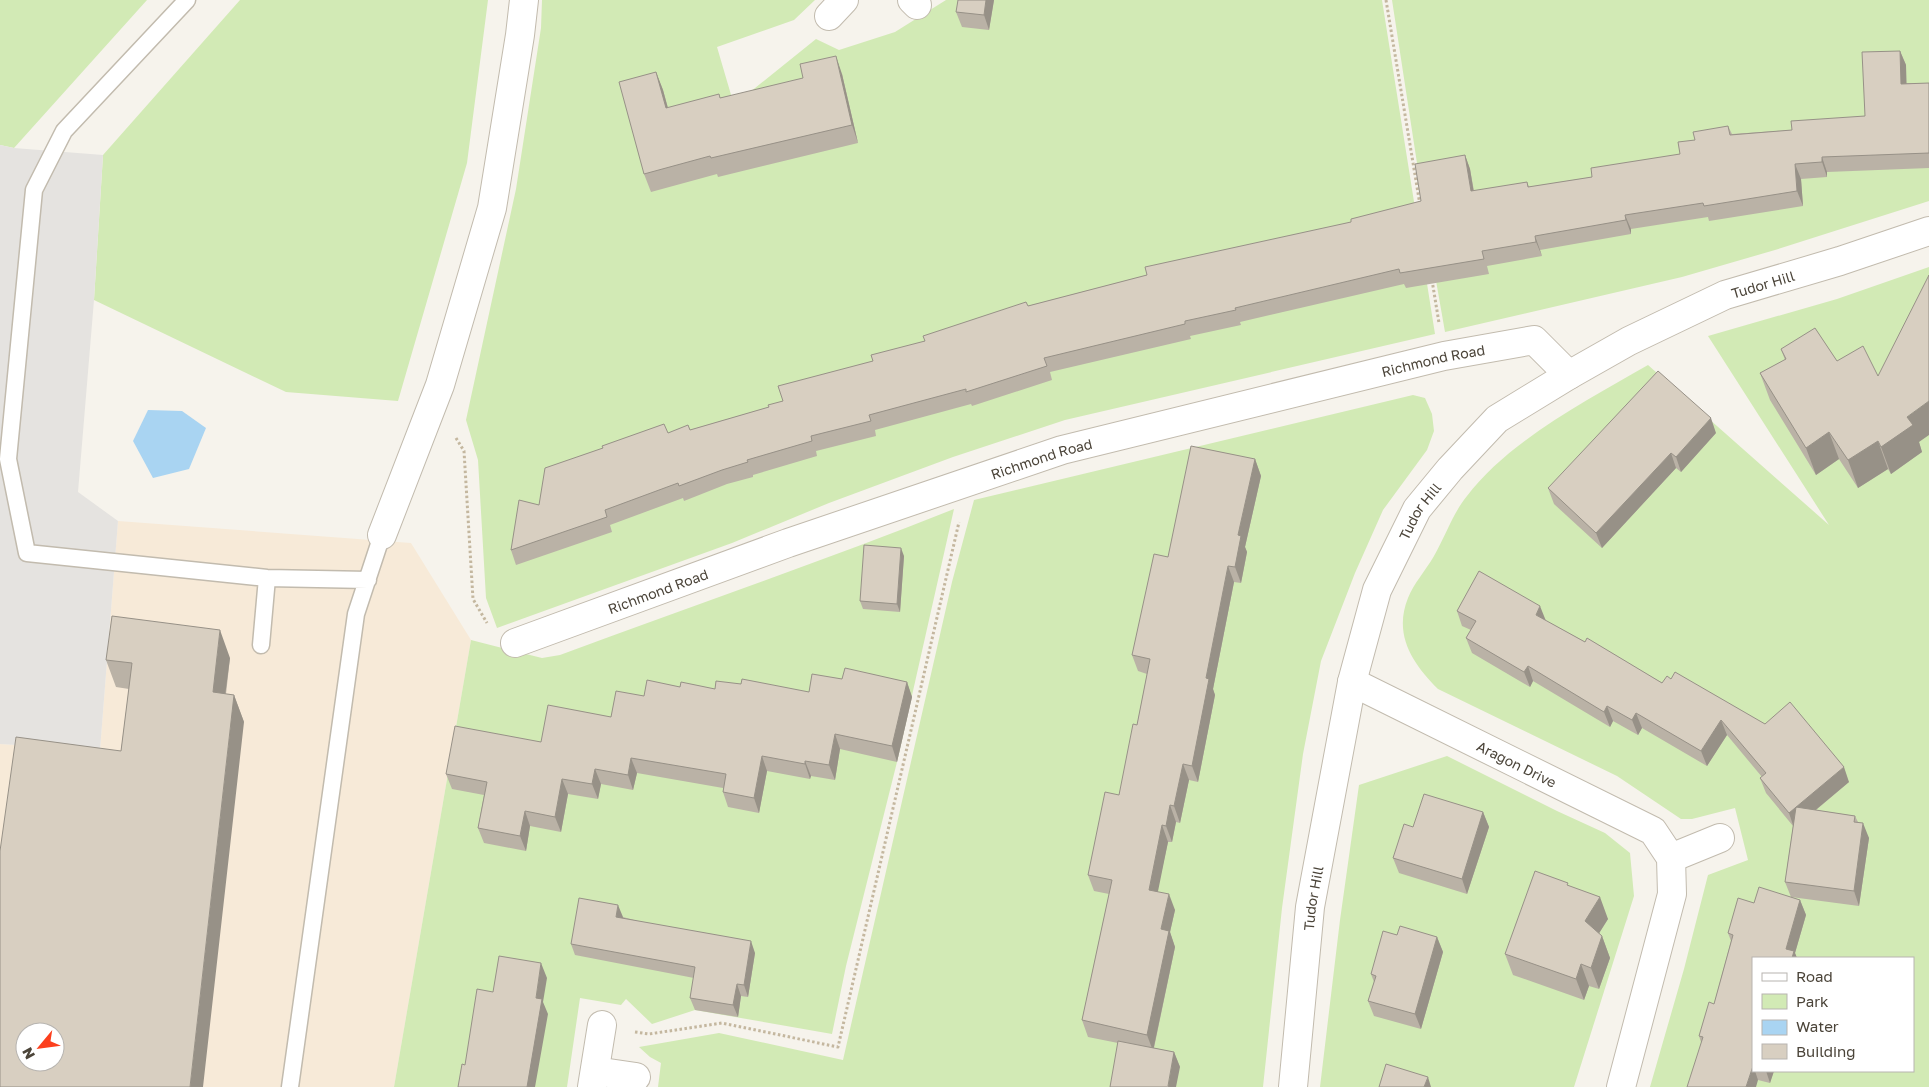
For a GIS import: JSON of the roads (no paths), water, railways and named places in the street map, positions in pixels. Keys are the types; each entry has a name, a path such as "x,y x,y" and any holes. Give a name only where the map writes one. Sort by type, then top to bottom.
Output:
{"street":[{"path":"382,536 440,385 492,208 524,0"},
{"name":"Tudor Hill","path":"1293,1087 1310,907 1352,682 1377,590 1417,509 1450,469 1497,419 1629,341 1725,295 1840,261 1929,231"},
{"name":"Richmond Road","path":"515,642 788,543 1062,450 1444,356 1534,340 1569,375"},
{"name":"Aragon Drive","path":"1352,682 1654,831 1671,858"},
{"path":"1621,1087 1672,894 1671,858 1720,838"},
{"path":"602,1025 594,1079 636,1077"}],"lane":[{"path":"187,0 64,131 34,190 8,459 27,553 267,578 368,580"},
{"path":"290,1087 356,614 382,536"},
{"path":"261,645 267,578"}],"water":[{"path":"148,410 182,411 206,428 189,469 153,478 133,441"}]}
